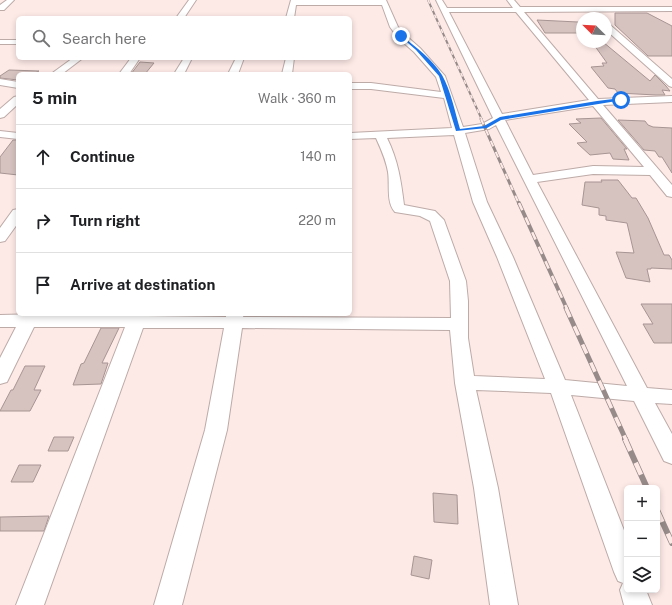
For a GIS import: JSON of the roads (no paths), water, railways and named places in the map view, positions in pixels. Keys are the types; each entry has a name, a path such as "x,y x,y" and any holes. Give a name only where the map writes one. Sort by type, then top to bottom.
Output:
{"street":[{"path":"1,8 11,0"},
{"path":"181,16 193,0"},
{"path":"510,0 520,10 672,193"},
{"path":"636,0 661,16"},
{"path":"647,7 668,1"},
{"path":"290,16 294,2 383,2 394,27 440,76 448,96 480,202 505,257 558,386 624,564"},
{"path":"442,5 520,10 590,10 647,7 672,9"},
{"path":"442,5 500,118 529,179 672,455"},
{"path":"612,31 672,84"},
{"path":"0,42 15,42"},
{"path":"0,47 15,42"},
{"path":"59,72 76,60"},
{"path":"126,72 134,60"},
{"path":"180,72 187,60"},
{"path":"234,72 239,60"},
{"path":"287,72 290,60"},
{"path":"0,82 16,85"},
{"path":"352,86 371,86 448,96"},
{"path":"352,136 485,128 500,118 597,102 672,99"},
{"path":"0,114 16,101"},
{"path":"0,134 16,136"},
{"path":"380,135 389,153 394,172 397,206 400,209 429,213 437,220 458,281 460,301 458,324 465,383 486,488 504,605"},
{"path":"529,179 593,170 654,171"},
{"path":"0,216 16,216"},
{"path":"0,238 16,217"},
{"path":"0,322 29,318 234,318 458,324"},
{"path":"0,377 29,318"},
{"path":"30,605 94,437 137,318"},
{"path":"168,605 216,430 234,318"},
{"path":"465,383 558,386 604,392 672,397"},
{"path":"634,593 638,605"}],"railway":[{"path":"428,0 482,120"},
{"path":"481,119 519,204"},
{"path":"519,203 567,309"},
{"path":"566,308 626,440"},
{"path":"625,439 646,485"},
{"path":"660,517 672,543"}]}
